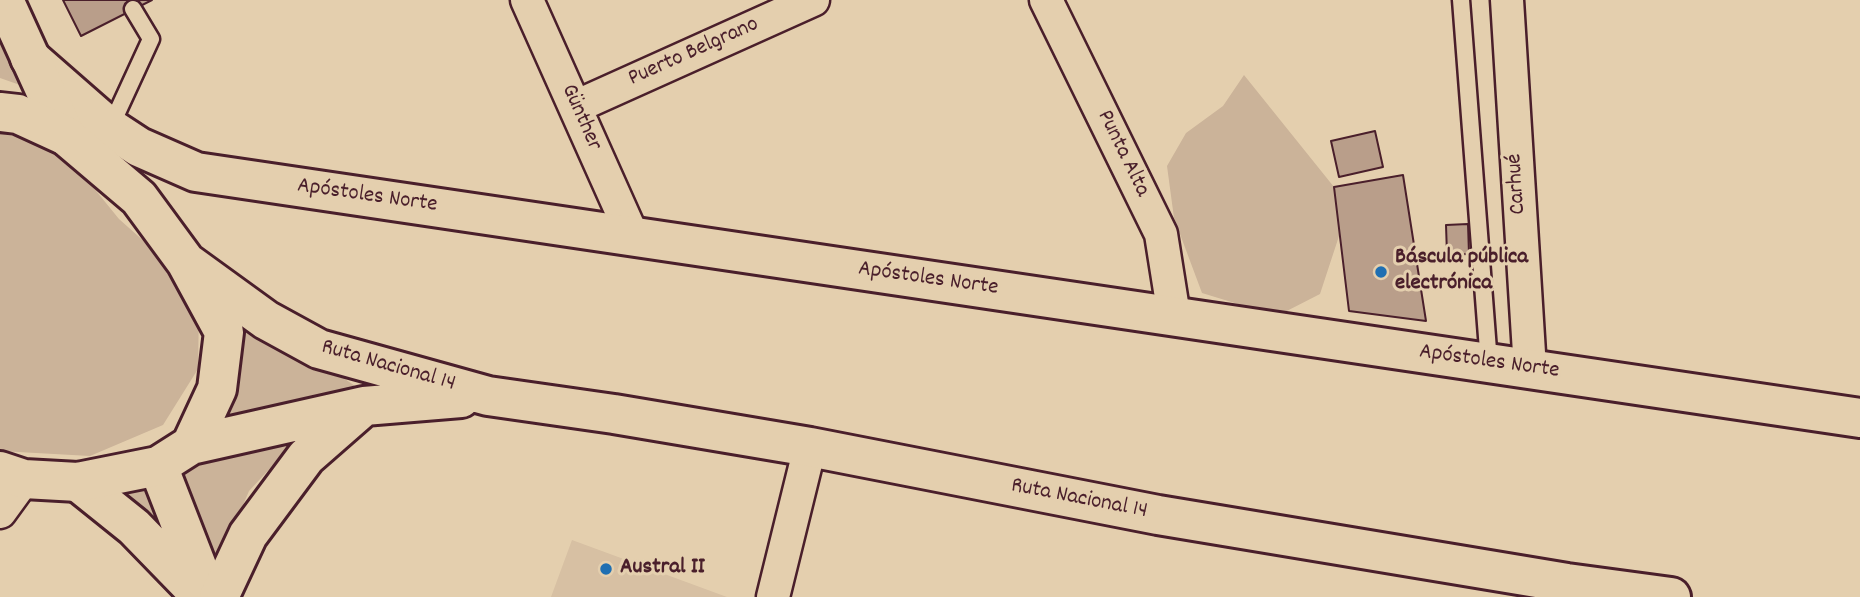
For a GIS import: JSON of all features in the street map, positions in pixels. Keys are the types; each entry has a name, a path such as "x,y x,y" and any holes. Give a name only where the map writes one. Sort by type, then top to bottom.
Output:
{"main road":[{"path":"4,0 66,136"},
{"name":"Apóstoles Norte","path":"30,58 110,128 139,147 196,172 1860,418"},
{"name":"Ruta Nacional 14","path":"0,112 18,114 66,136 139,198 186,262 224,332 217,389 191,445"},
{"name":"Ruta Nacional 14","path":"186,262 266,320 319,349 488,396 810,447 1158,515 1566,590 1671,597"},
{"name":"Ruta Nacional 14","path":"12,475 78,482 158,466 191,445 364,406 488,396"},
{"path":"219,597 248,534 306,457 364,406"},
{"path":"158,466 209,597"},
{"path":"78,482 134,527 202,597"}],"street":[{"name":"Günther","path":"527,0 634,237"},
{"name":"Puerto Belgrano","path":"575,107 813,0"},
{"name":"Punta Alta","path":"1046,0 1161,234 1174,316"},
{"name":"Carhué","path":"1507,0 1530,369"},
{"path":"774,597 810,447"},
{"path":"0,512 12,475"}],"lane":[{"path":"1461,0 1489,363"},
{"path":"110,128 151,39 133,9"}],"shaded area":[{"path":"0,39 20,85 0,78"},
{"path":"1244,75 1334,187 1340,233 1320,294 1277,316 1202,293 1174,218 1167,166 1186,133 1223,106"},
{"path":"0,122 62,149 119,219 174,268 199,310 198,369 163,425 90,456 0,451"},
{"path":"239,305 375,400 214,429"},
{"path":"301,435 249,491 218,564 179,466"},
{"path":"152,476 185,562 108,490"},
{"name":"Austral II","path":"572,540 727,597 551,597"}],"building":[{"path":"63,0 152,0 81,36"},
{"path":"1375,131 1383,167 1339,177 1331,141"},
{"name":"Báscula pública electrónica","path":"1403,175 1426,321 1349,311 1334,187"},
{"path":"1468,224 1469,254 1447,255 1446,225"}],"place":[{"name":"Báscula pública electrónica","path":"1381,272"},
{"name":"Austral II","path":"606,569"}]}
